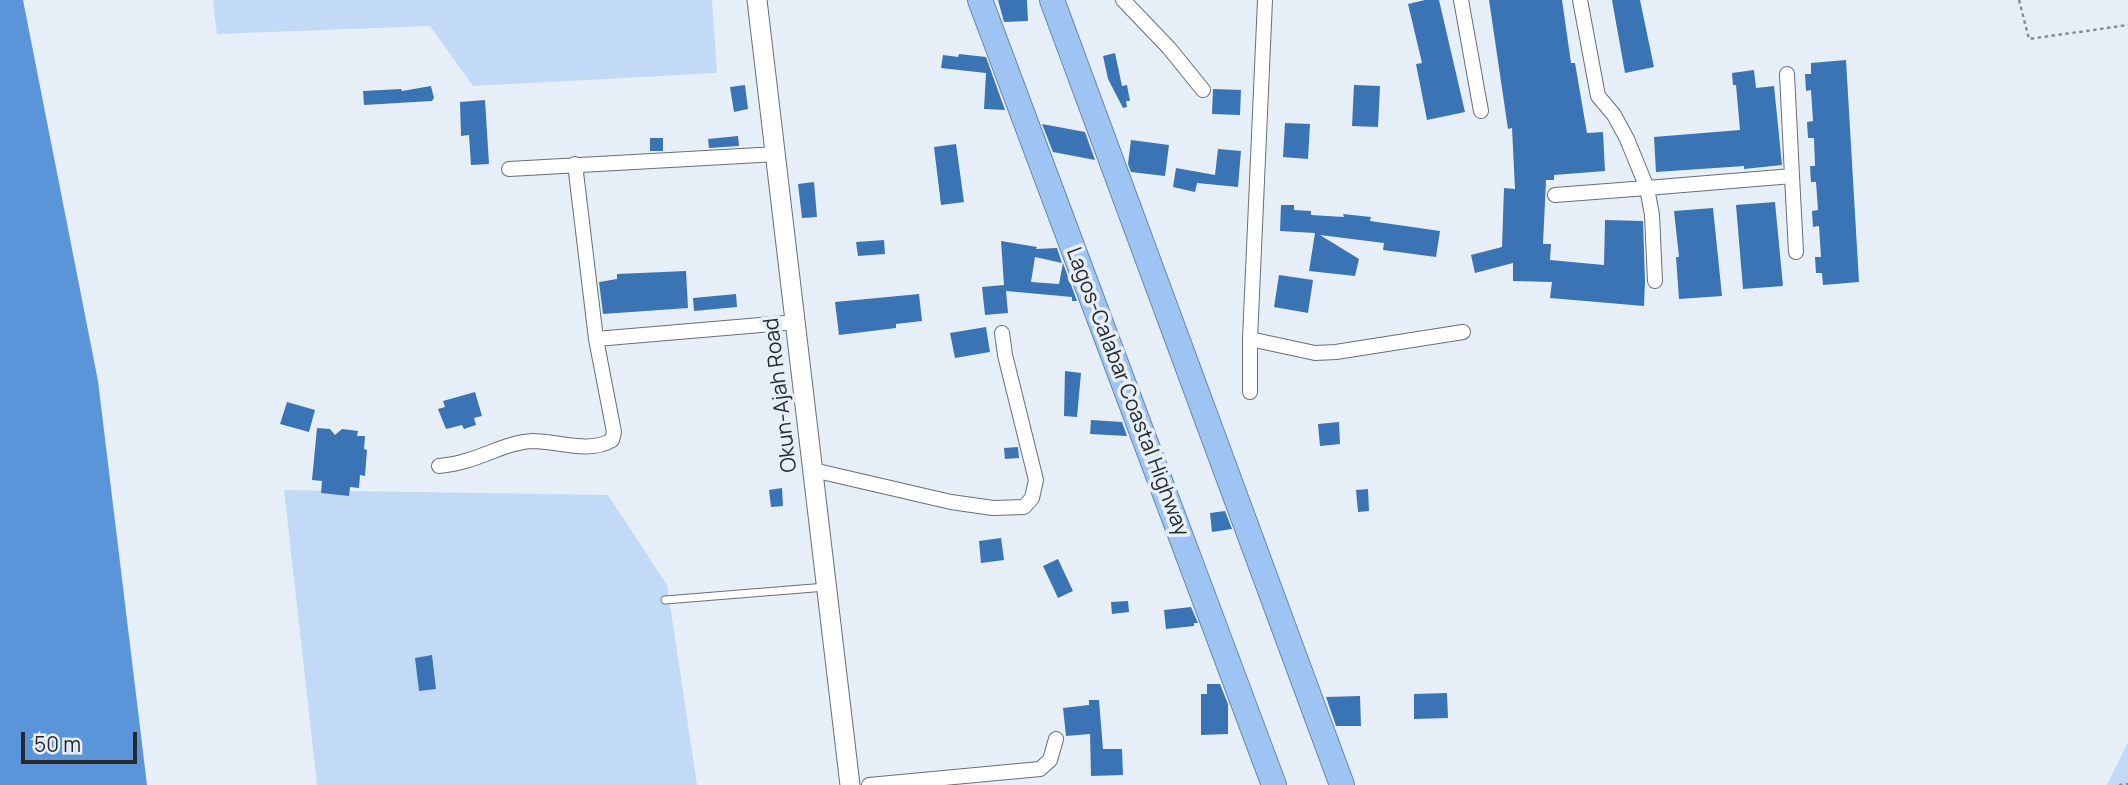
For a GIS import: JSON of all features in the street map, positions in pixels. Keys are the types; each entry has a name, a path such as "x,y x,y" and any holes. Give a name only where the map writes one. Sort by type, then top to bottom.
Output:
{"highway":[{"name":"Lagos-Calabar Coastal Highway","path":"981,0 1274,785"},
{"path":"1052,0 1342,785"}],"street":[{"name":"Okun-Ajah Road","path":"757,0 850,785"},
{"path":"1123,0 1169,48 1203,90"},
{"path":"1250,392 1265,0"},
{"path":"1461,0 1481,111"},
{"path":"1580,0 1598,96 1614,115 1627,139 1647,188 1652,215 1655,282"},
{"path":"1787,74 1796,252"},
{"path":"509,169 777,154"},
{"path":"439,466 463,462 533,441 578,446 606,444 612,440 614,432 596,339 575,164"},
{"path":"1555,195 1792,176"},
{"path":"596,339 796,322"},
{"path":"1250,339 1315,353 1463,332"},
{"path":"813,470 951,502 993,508 1024,507 1032,498 1036,480 1002,333"},
{"path":"869,785 1040,769 1049,760 1055,739"}],"lane":[{"path":"665,600 827,587"}],"path":[{"path":"2019,0 2029,39 2128,25"},
{"path":"2119,785 2128,784"}],"shaded area":[{"path":"213,0 712,0 717,73 473,86 430,26 217,34"},
{"path":"284,490 608,495 667,585 697,785 317,785"},
{"path":"2128,742 2128,785 2107,785"}],"water":[{"path":"0,0 23,0 98,381 147,785 0,785"}],"building":[{"path":"998,0 1027,0 1028,21 1004,22"},
{"path":"1439,0 1465,112 1427,120 1416,64 1422,63 1408,4"},
{"path":"1489,0 1562,0 1571,63 1575,63 1587,133 1603,132 1605,171 1554,175 1554,180 1546,180 1543,244 1551,244 1550,260 1604,265 1605,220 1643,221 1644,306 1550,298 1552,282 1513,281 1513,263 1475,273 1471,255 1502,247 1504,188 1515,189 1512,128 1508,129"},
{"path":"1612,0 1640,0 1654,67 1625,73"},
{"path":"1115,53 1122,86 1127,85 1130,101 1126,101 1127,107 1123,108 1108,79 1103,56"},
{"path":"959,54 986,57 1005,110 984,109 986,73 941,68 943,55 958,57"},
{"path":"1846,60 1859,282 1823,285 1822,273 1816,273 1815,257 1821,257 1819,226 1813,227 1812,211 1818,210 1816,182 1811,182 1810,166 1815,166 1814,138 1808,138 1807,122 1813,121 1811,90 1806,91 1805,74 1811,74 1811,63"},
{"path":"1754,70 1756,88 1774,86 1782,165 1656,172 1654,137 1740,130 1736,85 1733,85 1732,73"},
{"path":"745,85 748,109 734,112 730,87"},
{"path":"1354,85 1380,86 1378,127 1352,126"},
{"path":"431,86 434,98 432,101 364,105 363,91 402,91"},
{"path":"1213,89 1241,90 1240,115 1212,114"},
{"path":"485,100 489,164 471,165 469,135 461,136 460,102"},
{"path":"1285,123 1310,124 1308,159 1283,157"},
{"path":"1042,124 1085,132 1095,160 1053,152"},
{"path":"738,136 739,146 709,148 708,139"},
{"path":"650,138 663,138 663,151 650,151"},
{"path":"1131,140 1169,145 1165,176 1131,172 1128,164"},
{"path":"956,144 964,202 941,205 934,147"},
{"path":"1218,149 1241,151 1238,187 1197,183 1195,192 1173,187 1176,168 1215,175"},
{"path":"814,182 817,217 802,218 798,184"},
{"path":"1775,202 1783,286 1743,289 1736,205"},
{"path":"1281,205 1294,205 1294,210 1311,211 1311,215 1371,217 1370,221 1440,231 1436,257 1383,250 1384,243 1320,235 1359,259 1355,276 1309,271 1315,233 1280,231"},
{"path":"1713,208 1722,296 1679,299 1676,257 1679,257 1674,211"},
{"path":"884,240 885,254 858,256 856,242"},
{"path":"1001,241 1037,247 1036,249 1057,248 1062,263 1035,257 1031,282 1059,284 1063,263 1077,301 1072,301 1072,297 1006,291 1008,313 985,315 982,287 1004,285"},
{"path":"686,271 688,308 603,314 599,282 617,279 617,274"},
{"path":"1279,275 1313,280 1308,313 1274,307"},
{"path":"736,294 737,307 694,311 693,298"},
{"path":"919,294 922,321 896,324 896,328 839,335 835,302"},
{"path":"986,327 990,352 955,358 950,333"},
{"path":"1065,371 1081,373 1077,417 1064,416"},
{"path":"475,392 482,416 474,418 476,425 464,429 462,425 446,429 438,409 445,407 443,401"},
{"path":"287,402 315,410 309,432 280,424"},
{"path":"1091,420 1122,422 1127,436 1090,434"},
{"path":"1339,422 1340,444 1320,446 1318,424"},
{"path":"317,428 330,429 335,435 342,429 358,431 357,436 365,436 365,476 360,475 359,488 350,487 349,496 321,493 322,481 312,480"},
{"path":"1018,447 1019,458 1005,459 1004,448"},
{"path":"782,488 783,506 771,507 769,490"},
{"path":"1368,489 1369,511 1358,512 1356,490"},
{"path":"1225,511 1232,529 1212,532 1210,513"},
{"path":"1001,538 1004,560 981,563 979,541"},
{"path":"1058,559 1073,591 1058,598 1043,566"},
{"path":"1128,601 1129,612 1112,614 1111,602"},
{"path":"1191,607 1198,623 1194,623 1194,626 1166,629 1164,610"},
{"path":"432,655 436,689 419,691 415,658"},
{"path":"1207,684 1220,684 1228,704 1228,734 1201,735 1201,694 1207,694"},
{"path":"1447,693 1448,718 1414,719 1414,694"},
{"path":"1360,696 1361,726 1336,726 1326,697"},
{"path":"1089,700 1099,700 1103,749 1122,749 1123,775 1091,776 1090,734 1066,736 1063,708 1089,705"}]}
